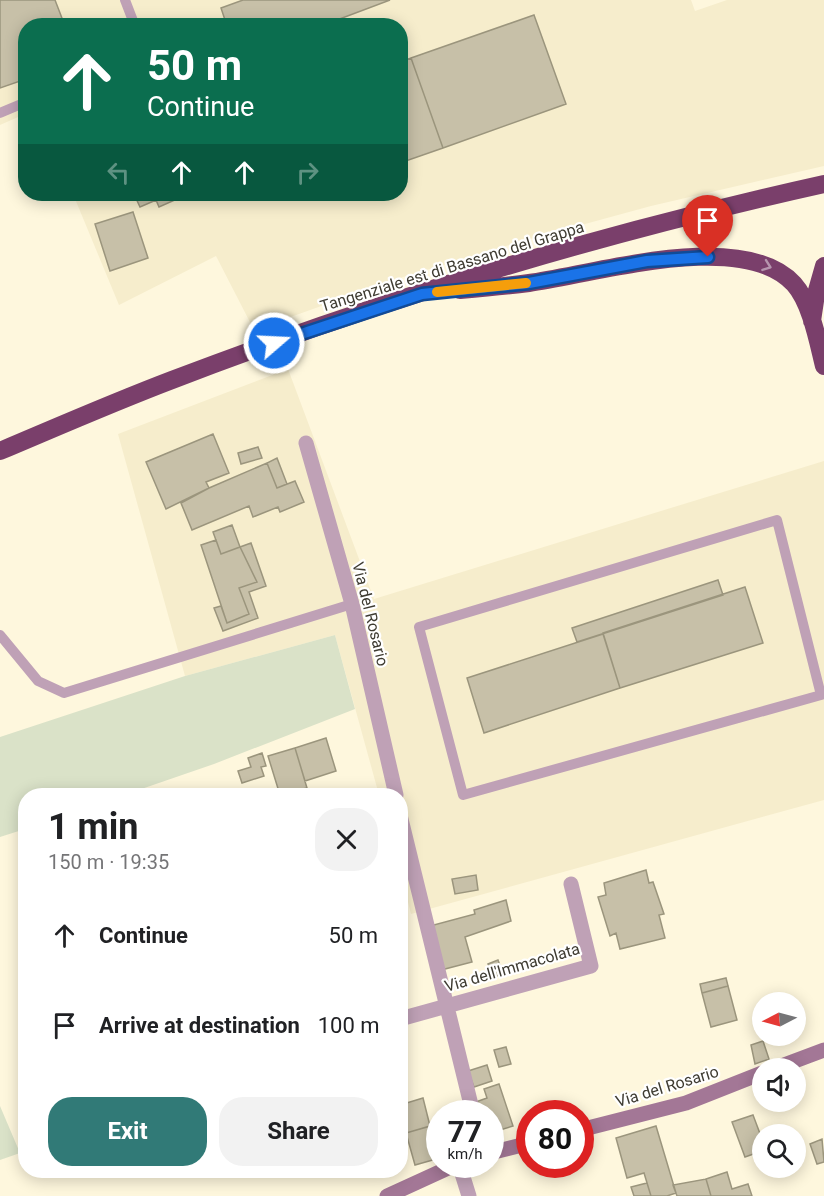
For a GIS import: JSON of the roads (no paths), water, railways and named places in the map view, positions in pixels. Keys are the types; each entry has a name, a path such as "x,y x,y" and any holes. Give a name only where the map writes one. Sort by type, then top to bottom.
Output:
{"highway":[{"name":"Tangenziale est di Bassano del Grappa","path":"0,451 171,380 295,335 559,251 824,184"},
{"path":"422,294 529,283 647,261 708,257 749,260 775,268 796,286 812,321 824,366"},
{"path":"812,321 816,294 824,266"}],"street":[{"name":"Via del Rosario","path":"306,443 352,604 394,788"},
{"path":"408,880 447,1005 470,1100"},
{"name":"Via dell'Immacolata","path":"408,1017 591,966 571,884"},
{"path":"803,1058 824,1050"},
{"name":"Via del Rosario","path":"594,1126 686,1102 752,1077"},
{"path":"387,1196 427,1178"},
{"path":"463,1178 470,1196"}],"lane":[{"path":"126,0 132,18"},
{"path":"0,113 18,105"},
{"path":"777,520 822,694 464,795 419,627 777,520"},
{"path":"0,635 38,681 64,693 352,604"}]}
